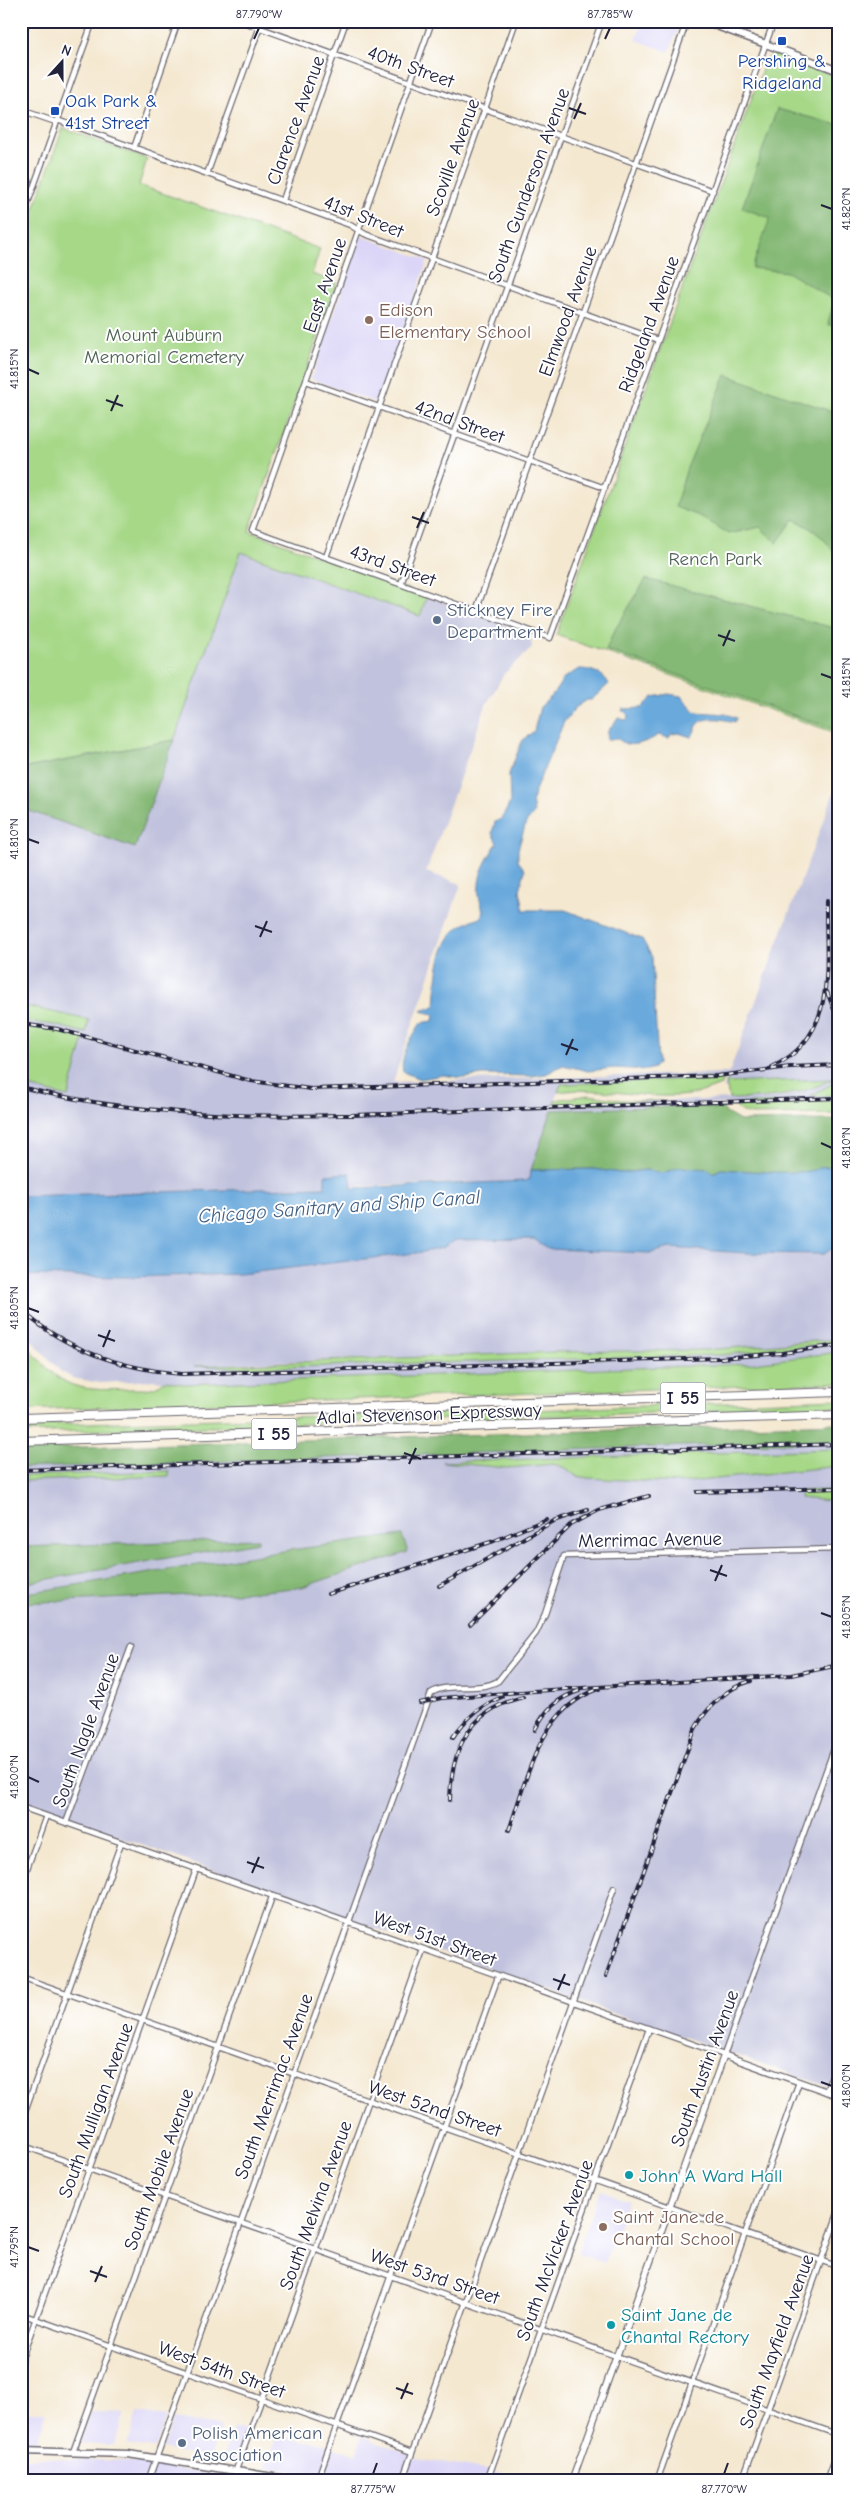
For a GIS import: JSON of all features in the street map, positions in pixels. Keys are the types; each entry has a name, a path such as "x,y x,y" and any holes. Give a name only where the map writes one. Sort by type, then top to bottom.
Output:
{"highway":[{"name":"Adlai Stevenson Expressway","path":"21,1418 839,1392"},
{"name":"Adlai Stevenson Expressway","path":"21,1441 839,1415"}],"main road":[{"path":"703,21 839,70"},
{"path":"21,2451 156,2457 298,2481"}],"street":[{"path":"21,222 93,21"},
{"path":"134,148 178,21"},
{"name":"40th Street","path":"241,21 713,190"},
{"path":"207,174 262,21"},
{"name":"Clarence Avenue","path":"283,200 346,21"},
{"name":"East Avenue","path":"253,531 432,21"},
{"name":"Scoville Avenue","path":"326,557 516,21"},
{"name":"South Gunderson Avenue","path":"401,584 602,21"},
{"name":"Elmwood Avenue","path":"476,611 687,21"},
{"name":"Ridgeland Avenue","path":"550,638 774,21"},
{"name":"41st Street","path":"21,110 283,200 352,225 359,230 432,258 658,340"},
{"name":"42nd Street","path":"306,382 604,488"},
{"name":"43rd Street","path":"253,531 550,638"},
{"name":"Merrimac Avenue","path":"427,1701 431,1693 437,1690 489,1686 498,1681 527,1646 542,1620 564,1556 839,1549"},
{"name":"South Nagle Avenue","path":"66,1823 131,1647"},
{"name":"South Merrimac Avenue","path":"148,2481 427,1701"},
{"name":"South Austin Avenue","path":"572,2481 836,1750 839,1735"},
{"name":"West 51st Street","path":"21,1807 574,2004 839,2096"},
{"name":"South Nagle Avenue","path":"21,1884 46,1816"},
{"path":"21,2122 121,1843"},
{"name":"South Mulligan Avenue","path":"21,2360 196,1870"},
{"path":"402,2481 614,1888"},
{"name":"South Mobile Avenue","path":"73,2452 272,1897"},
{"name":"South Melvina Avenue","path":"236,2470 423,1950"},
{"name":"West 52nd Street","path":"21,1976 839,2267"},
{"path":"317,2481 498,1977"},
{"name":"South McVicker Avenue","path":"487,2481 649,2029"},
{"path":"826,2092 839,2056"},
{"path":"656,2481 799,2082"},
{"name":"West 53rd Street","path":"21,2145 839,2435"},
{"name":"South Mayfield Avenue","path":"742,2481 839,2212"},
{"name":"West 54th Street","path":"21,2314 412,2452"},
{"path":"827,2481 839,2448"}],"shaded area":[{"path":"643,21 681,21 669,52 636,40"},
{"name":"Edison Elementary School","path":"361,236 428,260 377,403 311,379"},
{"path":"241,552 419,616 427,596 523,631 531,640 532,648 504,674 486,705 426,872 461,884 393,1082 729,1073 839,779 839,1085 829,1086 812,1096 839,1095 839,1100 552,1110 530,1173 530,1179 525,1181 21,1196 21,808 135,848","holes":["727,1078 723,1089 818,1086 796,1094 772,1098 554,1104 561,1084"]},
{"path":"534,1239 548,1249 650,1253 670,1248 747,1253 824,1254 839,1244 839,1339 706,1350 554,1352 201,1366 254,1368 721,1355 839,1343 839,1352 747,1364 183,1384 155,1380 100,1383 73,1378 60,1371 28,1336 30,1335 21,1322 21,1275 125,1277 240,1274 423,1252 442,1248 456,1240"},
{"path":"839,1441 839,1449 446,1462 508,1468 554,1464 566,1468 576,1476 588,1478 679,1483 839,1466 839,2090 619,2015 21,1802 21,1481 169,1476 169,1471 21,1476 21,1468"},
{"name":"Saint Jane de Chantal School","path":"600,2190 628,2200 605,2263 577,2254"},
{"path":"21,2412 47,2412 36,2444 21,2443"},
{"path":"91,2412 125,2413 114,2445 80,2443"},
{"path":"137,2413 166,2417 155,2448 127,2445"},
{"path":"173,2419 221,2426 210,2458 162,2449"},
{"path":"233,2428 246,2431 235,2462 222,2460"},
{"path":"277,2436 326,2444 356,2455 362,2436 413,2455 412,2458 551,2481 348,2481 266,2467"},
{"path":"21,2458 133,2461 254,2481 21,2481"}],"green space":[{"path":"21,21 32,21 21,52"},
{"name":"Rench Park","path":"774,54 839,77 839,734 556,635 766,59"},
{"path":"777,109 839,125 839,328 828,324 834,300 787,272 752,268 770,218 742,208"},
{"name":"Mount Auburn Memorial Cemetery","path":"63,128 147,159 139,185 320,249 312,274 337,283 249,531 427,596 420,616 241,552 174,740 21,769 21,245"},
{"path":"726,375 839,414 839,562 821,536 794,519 777,543 760,527 729,534 702,517 675,507 687,468"},
{"path":"646,579 838,629 839,618 839,731 606,650 613,633"},
{"path":"174,740 135,848 21,808 21,769"},
{"path":"21,1005 89,1020 86,1033 54,1025 21,1021"},
{"path":"21,1025 56,1030 84,1038 68,1097 21,1085"},
{"path":"723,1078 721,1085 695,1094 678,1096 592,1090 558,1092 561,1084"},
{"path":"832,1079 795,1093 743,1099 729,1099 726,1083"},
{"path":"839,1080 839,1095 810,1096"},
{"path":"589,1095 621,1100 663,1101 554,1105 555,1100"},
{"path":"839,1100 839,1114 751,1115 740,1111 733,1104"},
{"path":"685,1106 722,1107 726,1113 740,1121 839,1120 839,1166 820,1167 813,1170 788,1173 721,1169 713,1173 708,1169 680,1167 663,1173 646,1170 621,1173 593,1169 531,1170 552,1110"},
{"path":"21,1339 46,1367 67,1383 79,1387 110,1390 149,1388 157,1386 164,1381 183,1384 747,1364 839,1352 839,1383 21,1410"},
{"path":"839,1339 839,1343 721,1355 254,1368 194,1366 554,1352 706,1350"},
{"path":"839,1399 839,1407 553,1416 533,1416 529,1413 532,1410"},
{"path":"521,1410 524,1414 519,1417 21,1433 21,1425"},
{"path":"839,1423 839,1441 21,1468 21,1449"},
{"path":"839,1449 839,1466 679,1483 588,1478 576,1476 566,1468 554,1464 508,1468 442,1462"},
{"path":"169,1471 169,1476 21,1481 21,1476"},
{"path":"839,1490 839,1502 800,1498 801,1491"},
{"path":"402,1535 408,1552 302,1587 256,1592 21,1603 21,1594 290,1550"},
{"path":"258,1539 258,1542 21,1584 21,1547"}],"water":[{"path":"579,669 596,672 604,677 609,684 591,700 587,700 575,708 564,722 536,788 532,800 534,813 526,823 518,849 518,861 525,870 520,890 524,910 565,910 642,939 652,957 658,1063 654,1068 647,1070 614,1068 588,1071 563,1065 546,1074 532,1076 483,1075 464,1078 443,1075 421,1079 403,1072 402,1066 405,1053 414,1034 421,1023 433,1021 434,1014 421,1011 435,1006 439,965 445,946 450,937 459,928 468,922 481,918 483,912 479,887 481,873 497,843 492,833 495,822 501,819 510,802 509,774 522,741 534,731 540,707 552,696 564,678"},
{"path":"668,694 681,696 696,712 726,714 737,718 735,722 707,719 698,724 691,737 679,733 671,734 669,738 658,735 647,741 632,745 618,739 607,739 608,731 618,718 628,719 627,712 622,711 623,709 642,708 653,697"},
{"name":"Chicago Sanitary and Ship Canal","path":"839,1166 839,1244 824,1254 747,1253 670,1248 650,1253 548,1249 534,1239 456,1240 442,1248 423,1252 240,1274 125,1277 21,1275 21,1196 325,1187 325,1175 350,1173 352,1188 525,1181 530,1179 531,1170 593,1169 621,1173 646,1170 663,1173 680,1167 708,1169 713,1173 721,1169 803,1172 820,1167"}],"railway":[{"path":"772,1067 794,1053 809,1036 819,1017 824,995 826,972 826,901"},
{"path":"827,992 839,1022"},
{"path":"21,1024 57,1029 251,1081 311,1089 717,1076 790,1067 839,1065"},
{"path":"21,1087 78,1099 136,1108 193,1113 309,1116 839,1098"},
{"path":"21,1310 57,1336 76,1347 96,1355 138,1368 182,1374 720,1358 782,1353 839,1345"},
{"path":"21,1470 839,1444"},
{"path":"697,1492 839,1488"},
{"path":"470,1625 571,1525 599,1510 649,1496"},
{"path":"439,1586 554,1521 588,1510"},
{"path":"328,1594 494,1541 547,1519"},
{"path":"420,1703 441,1698 791,1675 839,1665"},
{"path":"606,1976 695,1729 705,1713 718,1699 733,1688 751,1681"},
{"path":"509,1830 530,1767 549,1728 562,1712 579,1699 599,1689"},
{"path":"535,1730 553,1706 565,1697 579,1691"},
{"path":"453,1737 474,1713 502,1697"},
{"path":"450,1800 454,1764 459,1748 467,1734 476,1722 489,1711 504,1703 523,1697"}],"place":[{"name":"Pershing & Ridgeland","path":"782,41"},
{"name":"Oak Park & 41st Street","path":"55,111"},
{"name":"Edison Elementary School","path":"369,320"},
{"name":"Stickney Fire Department","path":"437,620"},
{"name":"John A Ward Hall","path":"629,2175"},
{"name":"Saint Jane de Chantal School","path":"603,2227"},
{"name":"Saint Jane de Chantal Rectory","path":"611,2325"},
{"name":"Polish American Association","path":"182,2443"}]}
